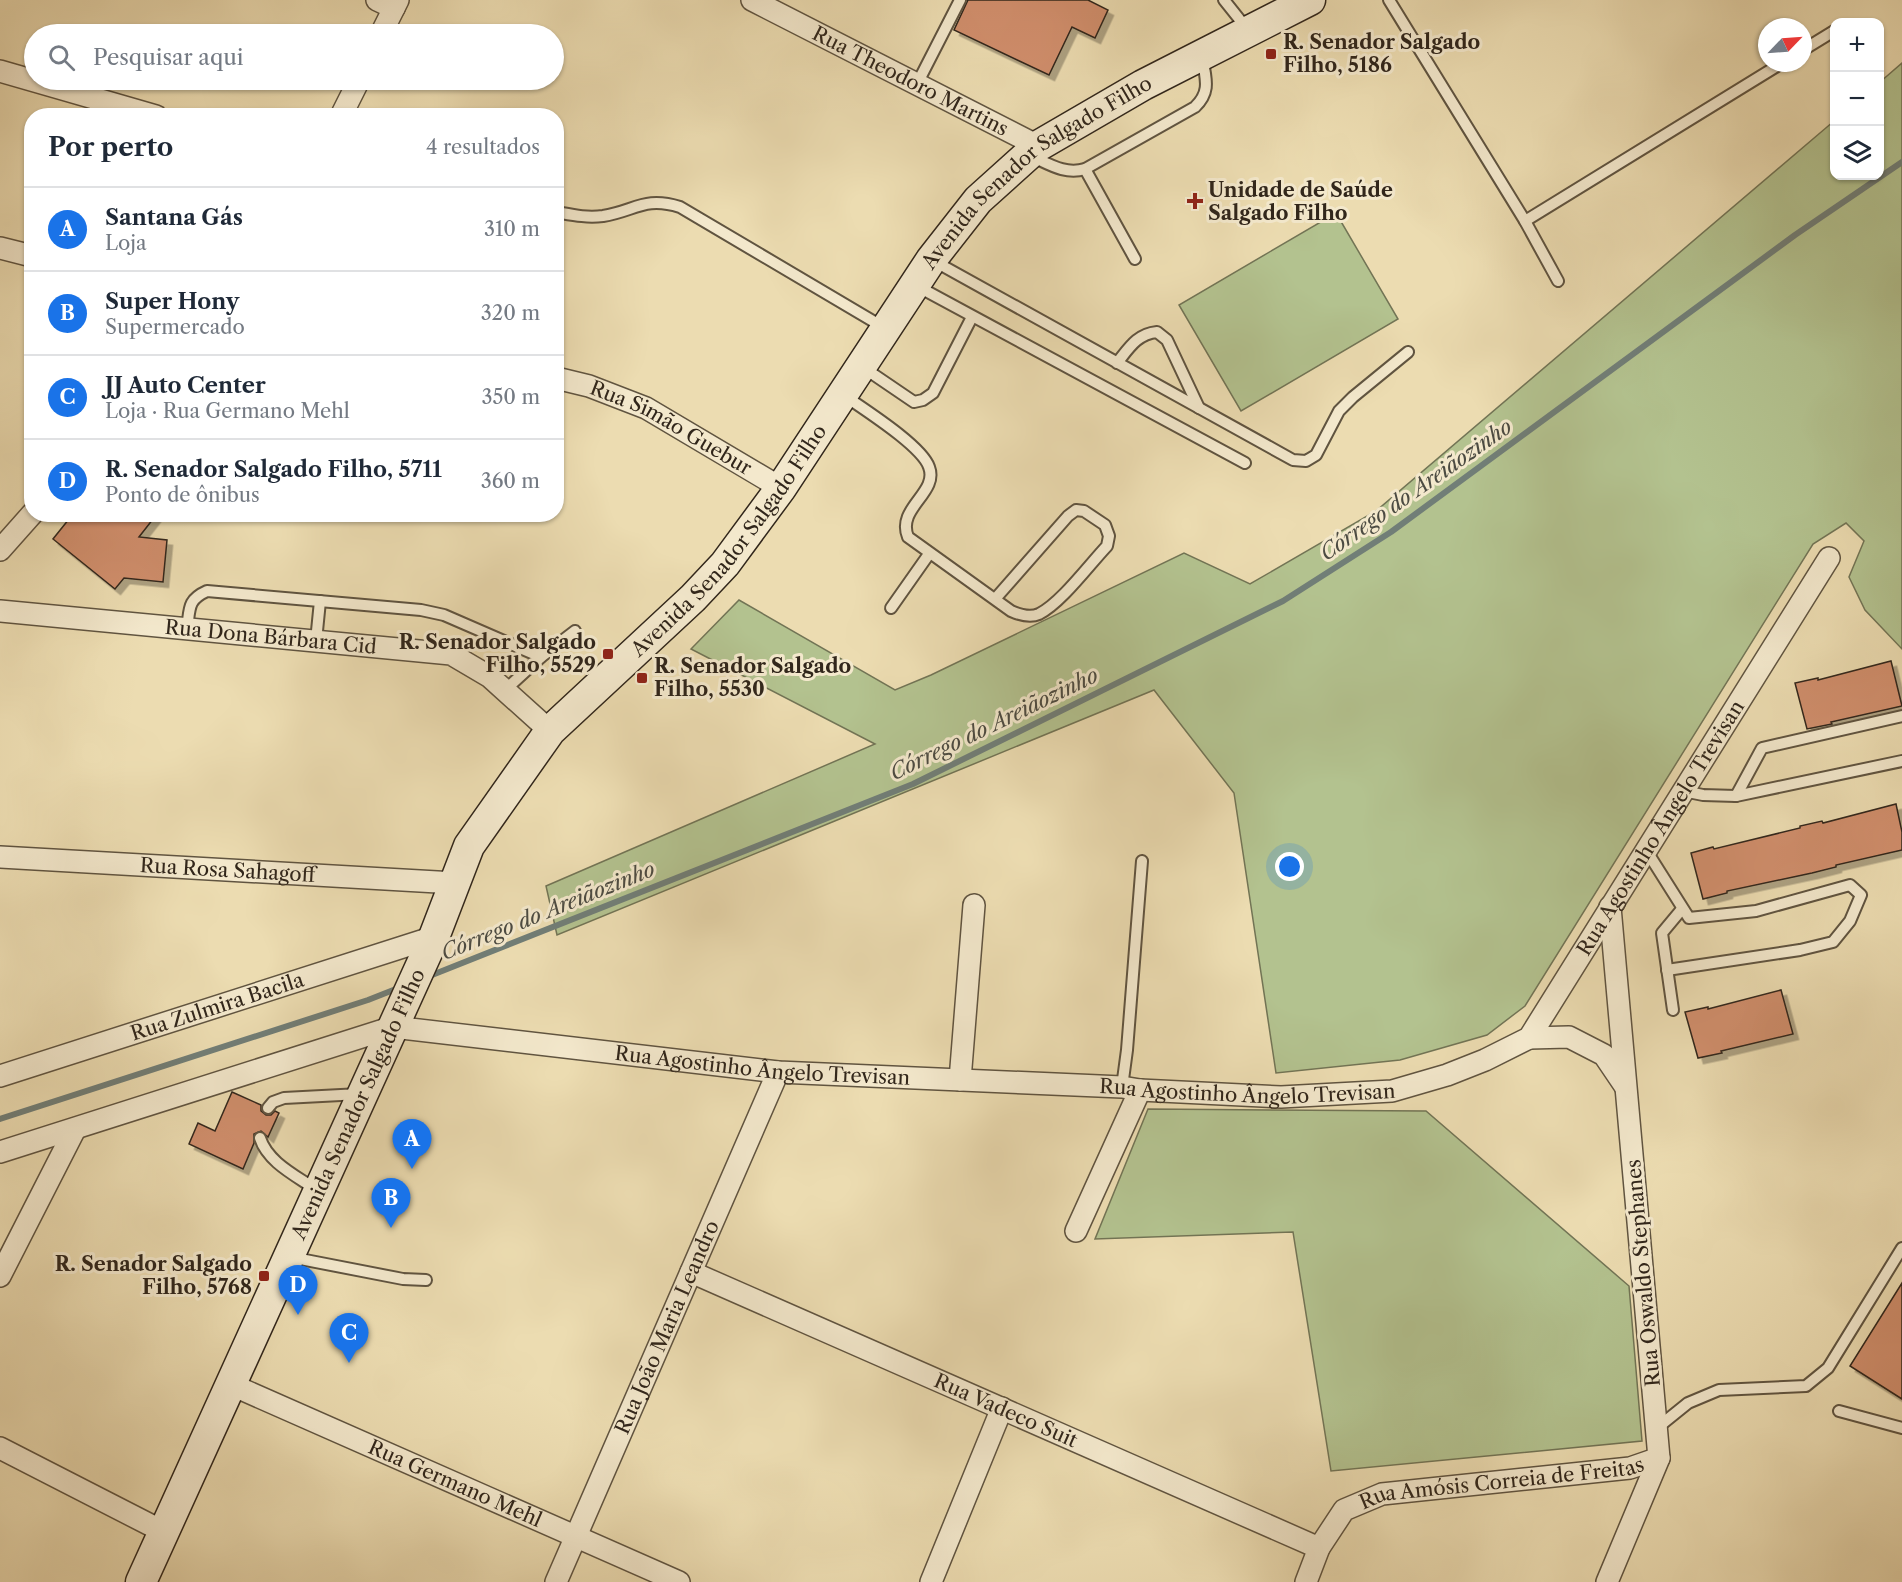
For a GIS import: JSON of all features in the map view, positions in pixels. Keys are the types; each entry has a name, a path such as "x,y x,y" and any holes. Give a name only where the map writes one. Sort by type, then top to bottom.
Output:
{"main road":[{"name":"Avenida Senador Salgado Filho","path":"141,1582 434,937 470,846 550,731 693,598 725,564 781,488 932,260 978,200 1033,150 1143,85 1310,0"}],"street":[{"name":"Rua Theodoro Martins","path":"752,0 918,84 1033,150"},
{"path":"384,24 390,3"},
{"path":"0,71 24,78"},
{"path":"66,90 128,108"},
{"path":"345,108 354,90"},
{"path":"0,248 24,254"},
{"name":"Rua Simão Guebur","path":"564,380 589,386 646,408 781,488"},
{"path":"0,550 25,522"},
{"name":"Rua Agostinho Ângelo Trevisan","path":"393,1027 778,1072 1281,1097 1392,1091 1447,1076 1530,1038 1829,558"},
{"name":"Rua Dona Bárbara Cid","path":"0,610 451,654 490,677 550,731"},
{"name":"Rua Rosa Sahagoff","path":"0,858 455,883"},
{"path":"960,1080 974,905"},
{"name":"Rua Oswaldo Stephanes","path":"1610,908 1659,1458"},
{"name":"Rua Zulmira Bacila","path":"0,1076 434,937"},
{"path":"0,1152 393,1027"},
{"name":"Rua Oswaldo Stephanes","path":"1530,1038 1569,1037 1604,1055 1626,1088"},
{"name":"Rua João Maria Leandro","path":"556,1582 778,1072"},
{"path":"1076,1232 1131,1088"},
{"path":"0,1276 75,1129"},
{"name":"Rua Vadeco Suit","path":"691,1272 1319,1548"},
{"name":"Rua Germano Mehl","path":"232,1385 679,1582"},
{"path":"931,1582 1002,1408"},
{"path":"0,1448 164,1532"},
{"path":"1607,1582 1659,1458"},
{"name":"Rua Amósis Correia de Freitas","path":"1319,1548 1344,1510 1382,1494 1630,1468 1659,1458"},
{"path":"1306,1582 1319,1548"}],"lane":[{"path":"918,84 960,0"},
{"path":"1224,0 1249,31"},
{"path":"1389,0 1558,281"},
{"path":"1812,44 1830,33"},
{"path":"1033,150 1062,171 1074,172 1085,169 1195,107 1204,98 1206,87 1202,55"},
{"path":"1524,221 1767,72"},
{"path":"1085,169 1135,259"},
{"path":"564,214 583,218 605,216 647,203 663,202 680,207 886,329"},
{"path":"932,260 1293,460 1306,461 1316,455 1339,411 1408,352"},
{"path":"915,285 1245,463"},
{"path":"861,366 914,402 923,400 933,393 972,317"},
{"path":"1117,363 1135,340 1146,333 1157,332 1167,340 1199,408"},
{"path":"843,394 923,456 930,468 930,482 907,518 904,528 908,537 1011,611 1023,616 1037,615 1056,601 1107,546 1109,536 1105,525 1084,511 1076,510 1068,516 995,599"},
{"path":"891,608 929,554"},
{"path":"187,629 191,603 196,596 207,591 421,610 444,615 541,657"},
{"path":"316,641 320,601"},
{"path":"505,690 541,657 575,631"},
{"path":"1736,795 1762,748 1902,716"},
{"path":"1683,791 1703,795 1736,795 1902,761"},
{"path":"1646,850 1689,918 1756,911 1850,885 1862,895 1850,921 1833,942 1800,950 1667,970"},
{"path":"1131,1088 1127,1050 1142,861"},
{"path":"1673,1010 1662,933 1682,909"},
{"path":"268,1108 273,1102 284,1098 363,1094"},
{"path":"260,1138 263,1149 270,1157 319,1192"},
{"path":"1656,1428 1688,1403 1719,1390 1806,1386 1828,1368 1902,1248"},
{"path":"290,1257 403,1279 426,1280"},
{"path":"1839,1411 1902,1428"}],"green space":[{"path":"1902,63 1902,649 1865,610 1849,577 1864,541 1846,523 1813,544 1525,1006 1487,1035 1400,1060 1276,1073 1234,793 1154,690 557,935 546,886 875,744 691,649 739,600 895,690 931,675 1184,553 1250,584 1376,511 1830,124 1830,180 1884,180 1884,79"},
{"path":"1336,213 1398,319 1241,411 1179,305"},
{"path":"1148,1109 1426,1111 1629,1286 1642,1441 1331,1471 1293,1232 1095,1239"}],"building":[{"path":"968,0 1088,0 1108,10 1095,38 1072,27 1049,75 954,30"},
{"path":"67,522 151,522 139,537 167,540 163,582 124,578 115,589 53,539"},
{"path":"1891,661 1902,706 1807,729 1795,683 1818,678 1818,680"},
{"path":"1896,804 1902,832 1902,850 1836,865 1836,867 1812,873 1727,891 1727,893 1703,899 1691,853"},
{"path":"1781,990 1793,1034 1698,1058 1685,1012 1708,1007 1708,1009"},
{"path":"232,1092 261,1105 261,1111 266,1115 271,1115 275,1111 279,1113 268,1137 261,1131 254,1134 254,1143 243,1169 189,1144 198,1123 215,1131"},
{"path":"1902,1283 1902,1399 1850,1366"}],"waterway":[{"name":"Córrego do Areiãozinho","path":"427,977 913,784 1283,601 1391,532 1795,235 1902,162"},
{"name":"Córrego do Areiãozinho","path":"0,1119 368,1000 401,987"}],"place":[{"name":"R. Senador Salgado Filho, 5186","path":"1271,54"},
{"name":"Unidade de Saúde Salgado Filho","path":"1195,201"},
{"name":"R. Senador Salgado Filho, 5529","path":"608,654"},
{"name":"R. Senador Salgado Filho, 5530","path":"642,678"},
{"name":"Santana Gás","path":"412,1169"},
{"name":"Super Hony","path":"391,1228"},
{"name":"R. Senador Salgado Filho, 5768","path":"264,1276"},
{"name":"R. Senador Salgado Filho, 5711","path":"298,1315"},
{"name":"JJ Auto Center","path":"349,1363"}]}
